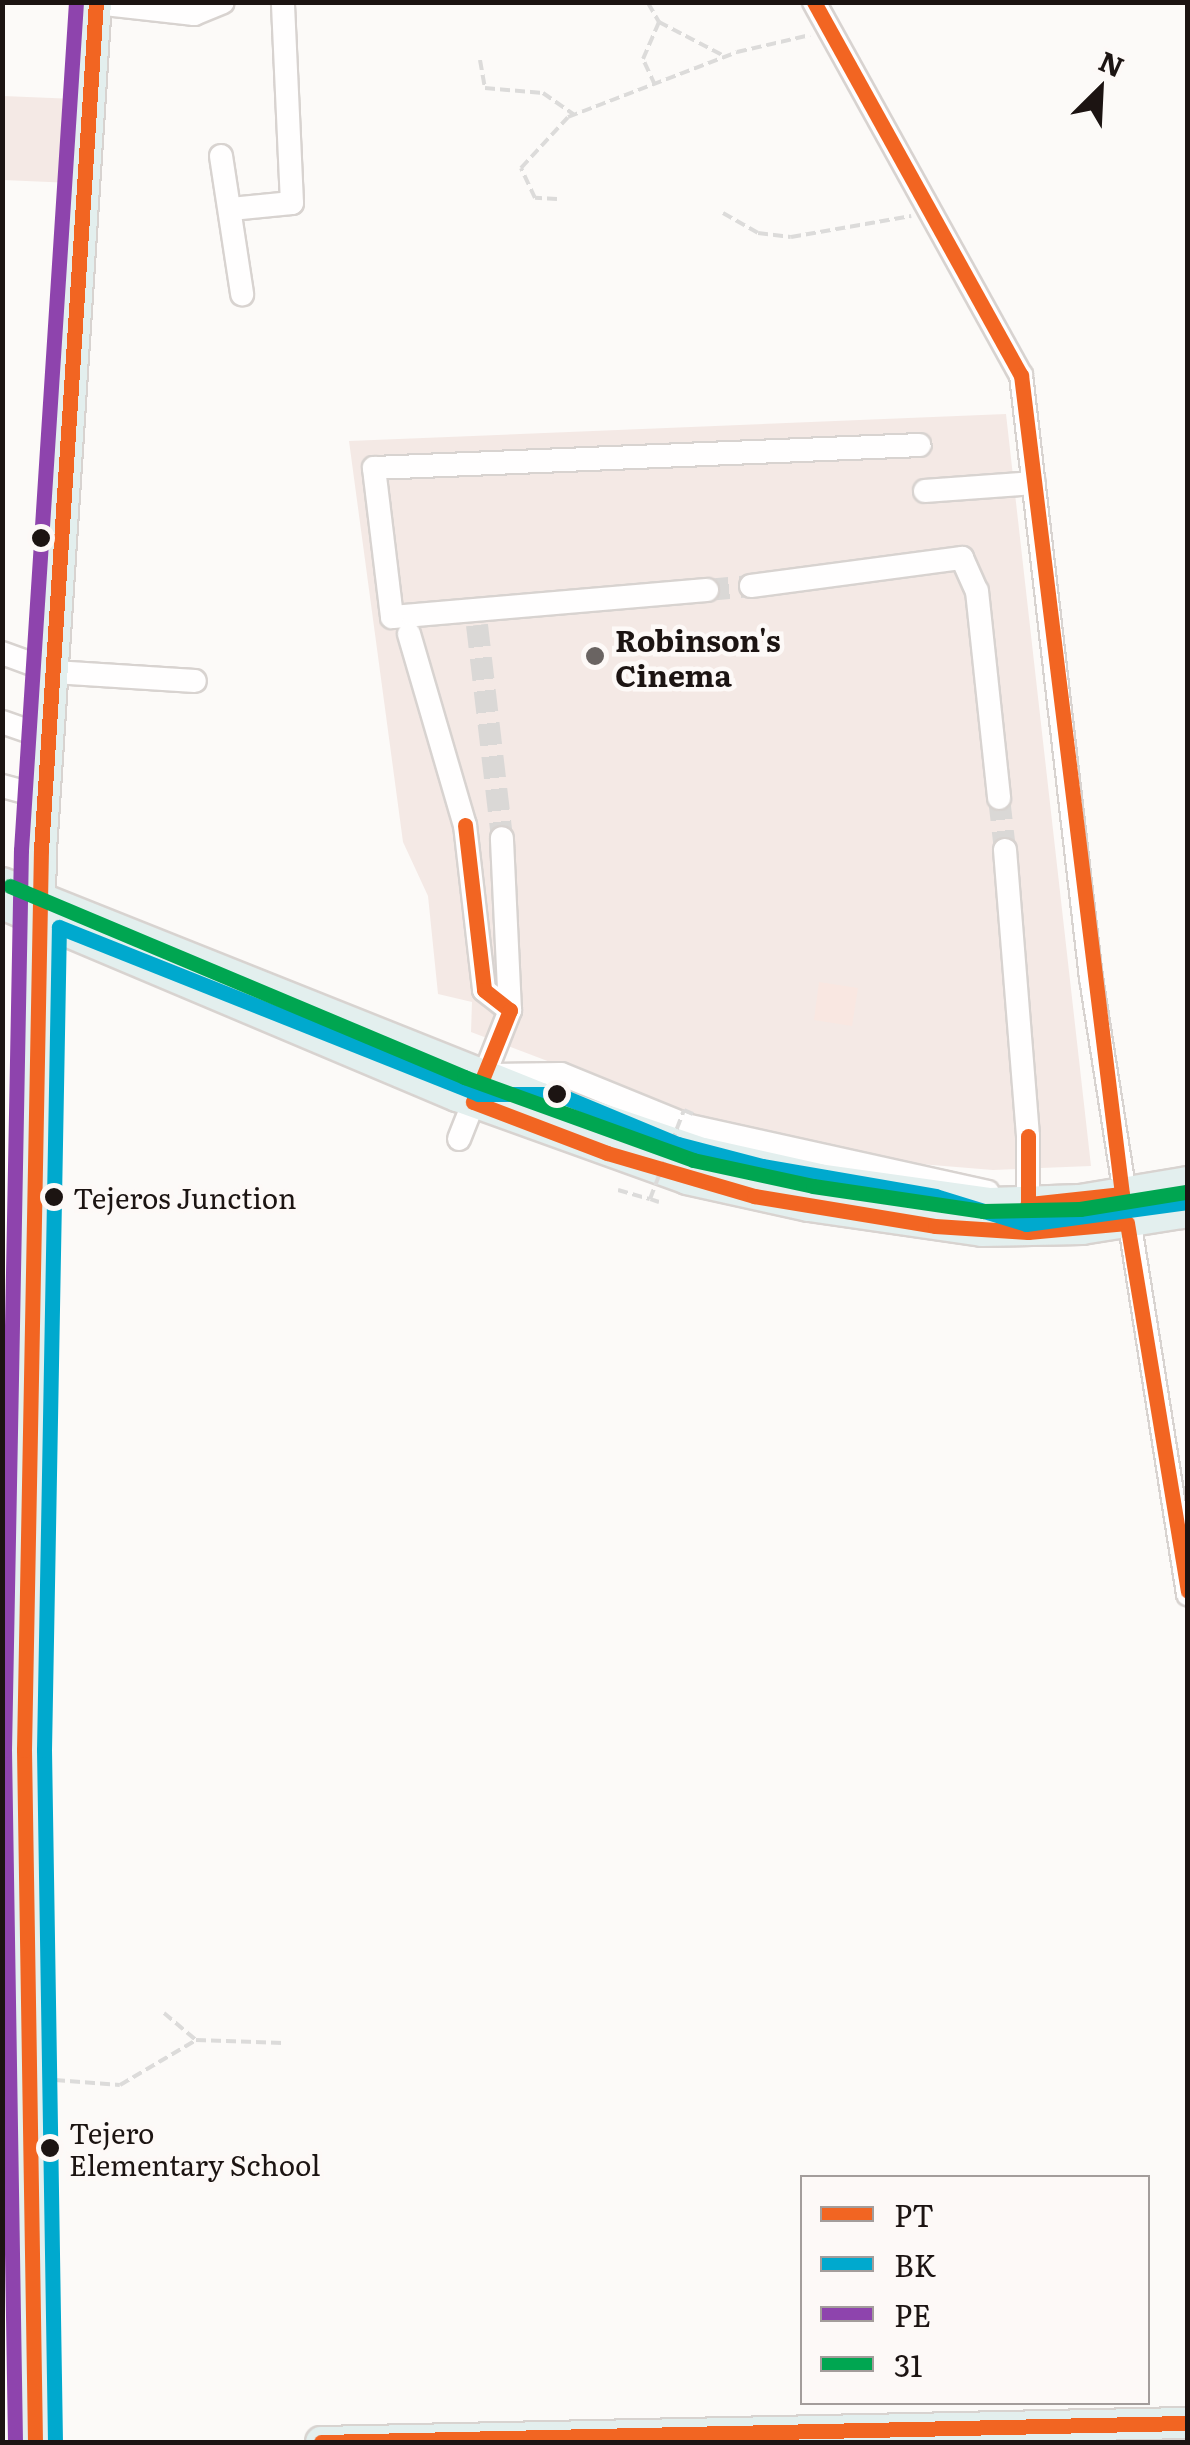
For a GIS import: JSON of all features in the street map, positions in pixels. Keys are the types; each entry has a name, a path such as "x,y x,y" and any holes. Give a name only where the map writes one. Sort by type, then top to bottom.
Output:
{"main road":[{"path":"35,2442 28,2078 14,1968 16,1456 43,796 96,3"},
{"path":"2,882 40,910"},
{"path":"2,904 40,910 479,1089 687,1179 808,1206 982,1230 1125,1208 1188,1182"},
{"path":"479,1089 762,1167 941,1198 1188,1212"},
{"path":"321,2442 1188,2423"}],"street":[{"path":"231,208 292,204 284,2"},
{"path":"96,3 194,14 209,4"},
{"path":"819,12 1021,375 1125,1208 1188,1594"},
{"path":"221,156 242,294"},
{"path":"706,590 478,618 392,617 374,468 920,445"},
{"path":"925,491 1034,483"},
{"path":"751,586 962,558 978,591 999,798"},
{"path":"409,634 464,826 484,990 510,1010"},
{"path":"2,653 54,672 195,681"},
{"path":"2,722 48,738"},
{"path":"2,786 43,796"},
{"path":"459,1139 510,1010 502,838"},
{"path":"1005,850 1028,1136 1028,1204"}],"path":[{"path":"630,2 648,3 660,22 724,56"},
{"path":"557,199 535,198 522,168 573,114 656,87 724,56 803,41 819,12"},
{"path":"656,87 643,59 660,22"},
{"path":"480,60 485,88 543,93 573,114"},
{"path":"723,213 758,234 791,237 932,213"},
{"path":"650,1199 684,1110 694,1114"},
{"path":"618,1190 659,1202"},
{"path":"164,2013 196,2040"},
{"path":"28,2078 120,2085 196,2040 283,2042"}],"shaded area":[{"path":"3,96 76,99 72,183 3,180"},
{"path":"1006,414 1091,1166 993,1170 883,1161 716,1125 471,1032 472,1002 438,994 428,896 403,842 349,441"},
{"path":"819,982 858,988 852,1026 814,1020"},
{"name":"Tejero Elementary School","path":"2,1980 14,1980 17,2205 3,2205"}],"tunnel":[{"path":"707,590 751,586"},
{"path":"477,625 502,838"},
{"path":"999,798 1005,850"}],"transit line":[{"name":"PE","path":"15,2442 4,1750 21,850 76,2"},
{"name":"PT","path":"35,2442 24,1750 41,850 96,2"},
{"name":"PT","path":"814,2 1021,375 1122,1194 1028,1204 1028,1136"},
{"name":"PT","path":"465,825 484,990 510,1010"},
{"name":"31","path":"10,886 464,1077 693,1160 813,1186 983,1211 1080,1209 1185,1192"},
{"name":"BK","path":"55,2442 44,1750 59,927 478,1094 557,1094 678,1144 762,1166 935,1196 1026,1224 1188,1202"},
{"name":"PT","path":"510,1010 473,1102 607,1153 754,1196 935,1226 1028,1232 1127,1223 1188,1591"},
{"name":"PT","path":"321,2442 1188,2423"}],"place":[{"name":"Robinson's Cinema","path":"595,656"},
{"name":"Tejeros Junction","path":"54,1197"},
{"name":"Tejero Elementary School","path":"50,2148"}]}
